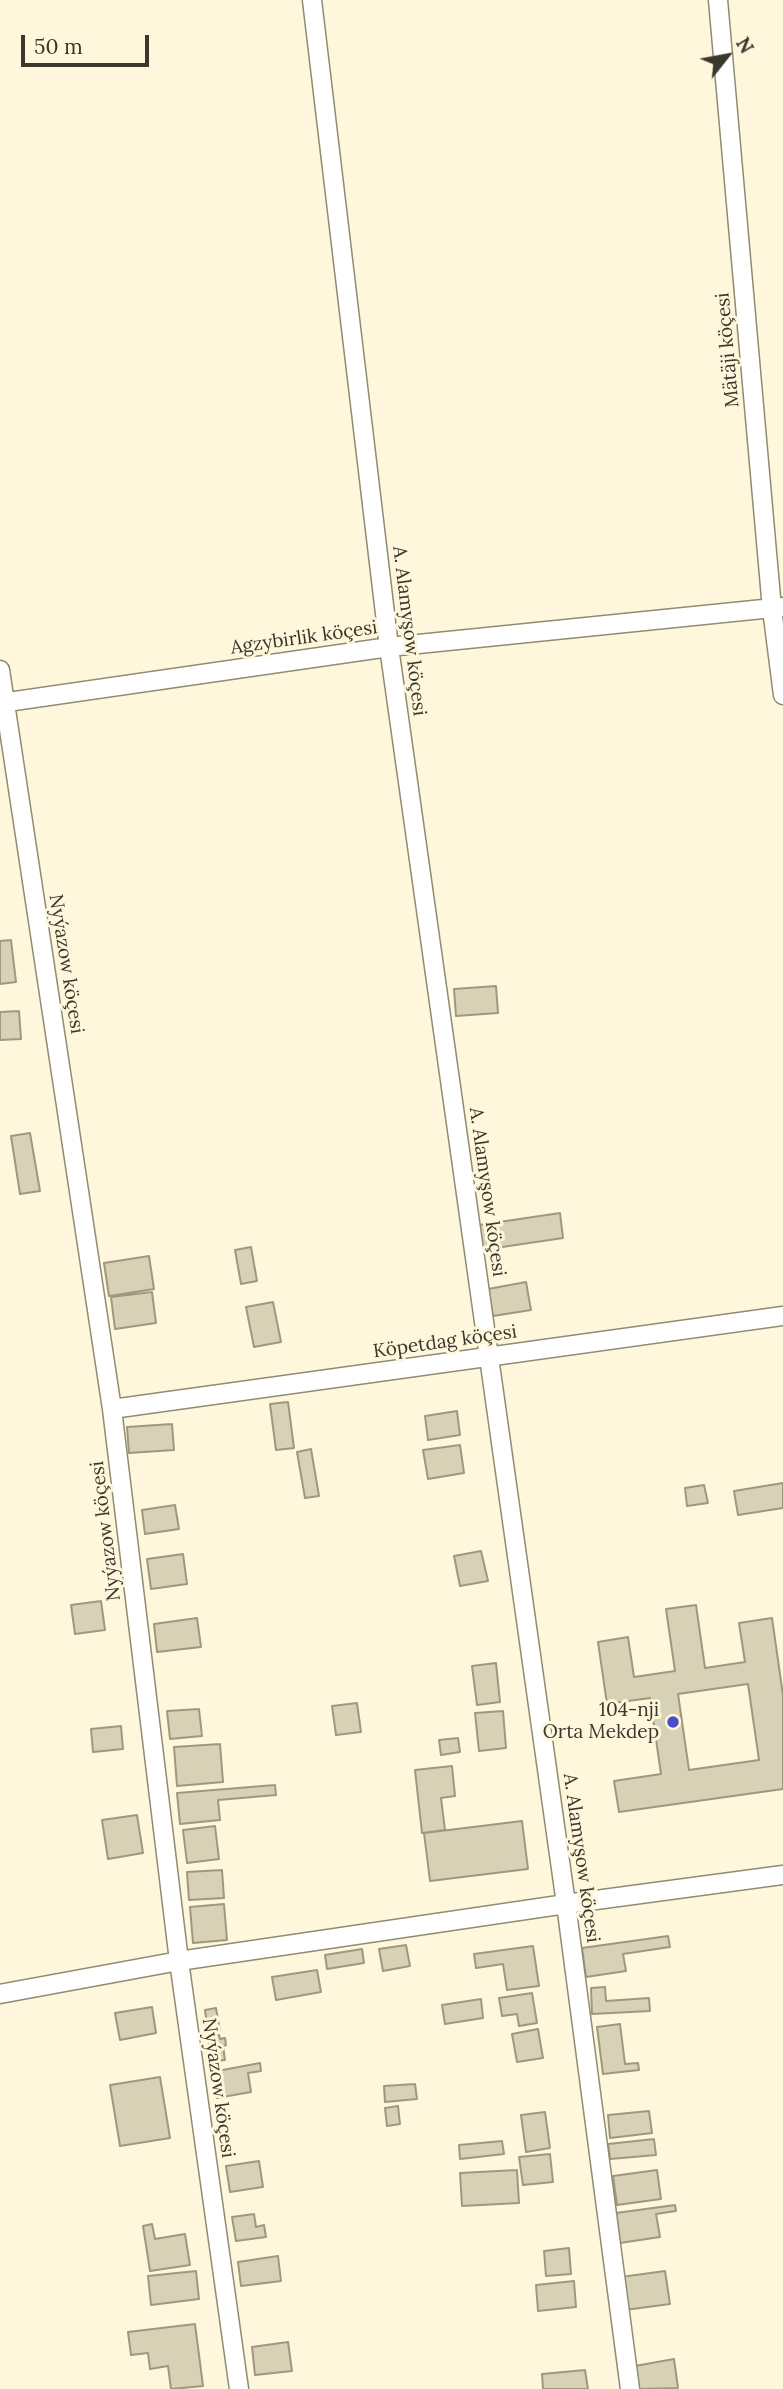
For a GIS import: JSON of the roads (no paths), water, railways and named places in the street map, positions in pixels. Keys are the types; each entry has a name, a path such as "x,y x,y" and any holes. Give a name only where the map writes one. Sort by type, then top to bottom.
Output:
{"street":[{"name":"A. Alamyşow köçesi","path":"312,0 389,647 566,1904 630,2389"},
{"name":"Mätäji köçesi","path":"718,0 778,608 783,695"},
{"name":"Agzybirlik köçesi","path":"2,703 389,647 778,608"},
{"name":"Nyýazow köçesi","path":"0,670 2,703 112,1409 179,1961 239,2389"},
{"name":"Köpetdag köçesi","path":"112,1409 783,1316"},
{"path":"0,1994 179,1961 783,1875"}],"place":[{"name":"104-nji Orta Mekdep","path":"673,1722"}]}
